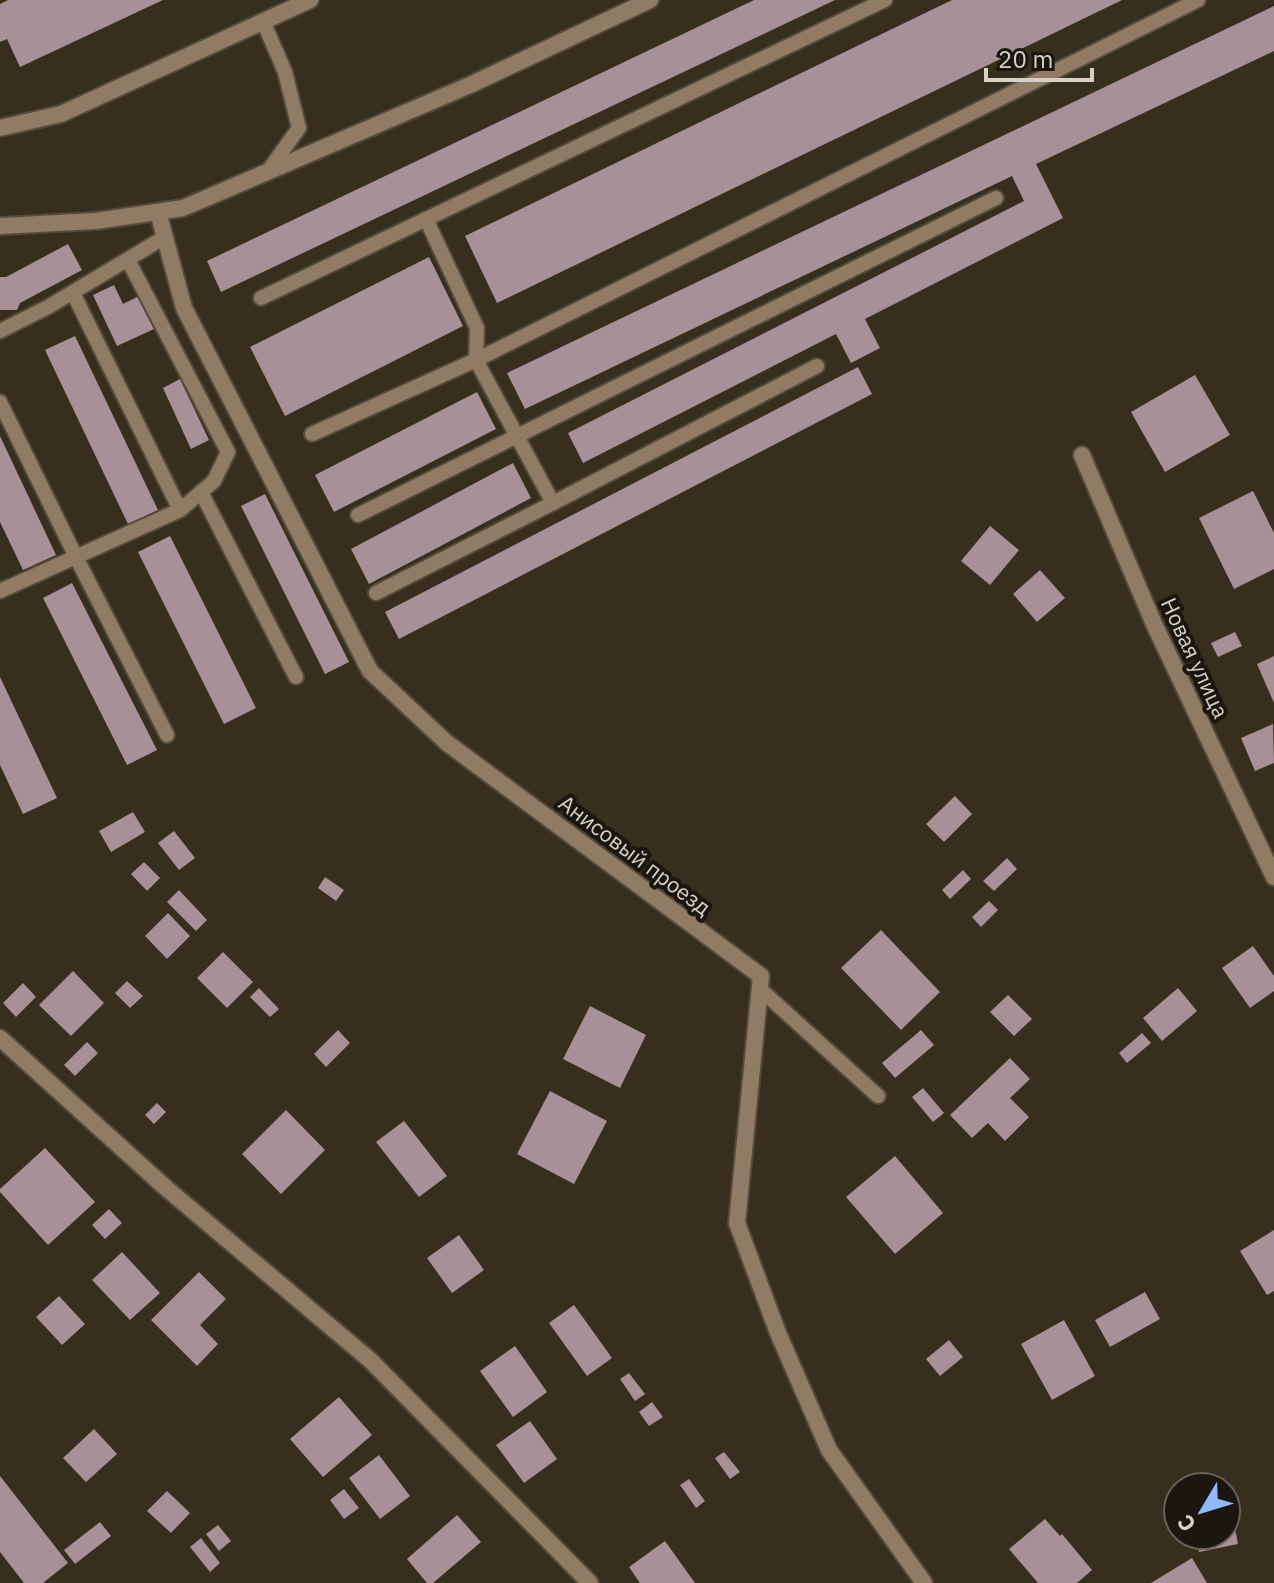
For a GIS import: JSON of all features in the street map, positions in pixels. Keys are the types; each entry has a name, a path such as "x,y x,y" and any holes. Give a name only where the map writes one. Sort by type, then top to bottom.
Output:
{"street":[{"path":"4,123 61,114 310,0"},
{"path":"0,226 96,221 183,208 470,85 650,0"},
{"name":"Анисовый проезд","path":"158,212 184,308 370,671 447,743 761,976 760,989"},
{"name":"Новая улица","path":"1082,455 1154,624 1274,877"},
{"path":"760,989 737,1223 778,1333 829,1450 924,1583"},
{"path":"0,1038 166,1188 370,1360 590,1583"}],"lane":[{"path":"261,298 885,0"},
{"path":"312,434 476,360 1198,0"},
{"path":"263,21 285,72 299,128 268,171"},
{"path":"358,515 996,198"},
{"path":"426,219 477,328 476,360 553,503"},
{"path":"0,331 73,293 165,237"},
{"path":"0,591 180,510 214,481 228,452 128,260"},
{"path":"73,293 180,510"},
{"path":"376,593 817,366"},
{"path":"0,402 167,735"},
{"path":"201,492 296,677"},
{"path":"760,989 878,1096"}],"building":[{"path":"8,0 163,0 20,67 7,39 0,42 0,4"},
{"path":"754,0 835,0 221,292 207,261"},
{"path":"952,0 1122,0 497,303 465,236"},
{"path":"1274,6 1274,51 1036,164 1063,218 865,319 880,348 851,363 836,334 583,463 568,433 1024,201 1012,176 525,409 507,373"},
{"path":"68,244 82,270 20,303 17,310 0,310 0,277 6,277"},
{"path":"429,257 463,326 285,416 250,347"},
{"path":"114,285 123,304 139,296 154,329 117,346 93,295"},
{"path":"75,336 158,510 128,524 45,350"},
{"path":"858,367 872,394 399,639 385,612"},
{"path":"1195,375 1230,435 1165,472 1131,412"},
{"path":"180,379 209,440 191,449 163,388"},
{"path":"477,392 496,429 334,512 315,475"},
{"path":"0,436 56,555 23,570 0,522"},
{"path":"513,463 531,498 369,584 351,549"},
{"path":"1253,491 1274,533 1274,569 1234,589 1199,518"},
{"path":"265,494 349,662 325,674 241,506"},
{"path":"990,526 1019,550 990,585 961,561"},
{"path":"170,536 256,708 224,724 138,552"},
{"path":"1040,570 1065,598 1037,622 1013,594"},
{"path":"72,583 157,750 127,765 43,598"},
{"path":"1235,632 1242,646 1218,657 1211,643"},
{"path":"1274,656 1274,703 1257,664"},
{"path":"0,677 57,798 23,814 0,765"},
{"path":"1273,724 1274,763 1255,771 1241,738"},
{"path":"955,796 972,814 944,842 926,824"},
{"path":"133,812 145,832 111,852 99,831"},
{"path":"174,831 195,858 179,870 158,843"},
{"path":"1007,858 1017,869 994,891 983,881"},
{"path":"144,862 160,878 147,891 131,874"},
{"path":"963,870 971,879 950,899 942,890"},
{"path":"325,877 344,890 336,901 318,888"},
{"path":"179,890 207,920 196,931 167,902"},
{"path":"989,901 998,910 981,927 972,917"},
{"path":"168,913 190,936 167,959 145,936"},
{"path":"881,930 940,992 901,1030 841,968"},
{"path":"1253,946 1274,976 1274,991 1250,1008 1222,968"},
{"path":"223,952 253,982 227,1008 197,978"},
{"path":"73,971 104,1003 71,1036 39,1005"},
{"path":"127,981 143,996 130,1008 115,993"},
{"path":"23,983 36,997 16,1017 3,1003"},
{"path":"259,988 279,1009 270,1017 250,997"},
{"path":"1178,988 1197,1011 1162,1041 1143,1018"},
{"path":"1008,995 1032,1019 1014,1036 990,1012"},
{"path":"590,1006 646,1035 620,1088 563,1059"},
{"path":"338,1030 350,1043 326,1067 314,1054"},
{"path":"921,1030 934,1045 895,1078 882,1063"},
{"path":"1142,1033 1151,1043 1127,1063 1119,1053"},
{"path":"87,1042 98,1053 75,1076 64,1065"},
{"path":"1010,1058 1030,1079 1010,1098 1029,1117 1005,1141 988,1123 972,1138 950,1115"},
{"path":"923,1088 944,1113 933,1122 912,1097"},
{"path":"550,1091 607,1121 574,1184 517,1154"},
{"path":"157,1103 166,1112 154,1124 145,1115"},
{"path":"286,1110 325,1150 281,1194 242,1154"},
{"path":"404,1121 447,1176 419,1197 376,1142"},
{"path":"45,1148 95,1202 48,1245 0,1192"},
{"path":"895,1156 943,1213 895,1254 846,1197"},
{"path":"109,1209 122,1223 105,1239 92,1225"},
{"path":"1274,1230 1274,1291 1267,1295 1240,1251"},
{"path":"459,1235 484,1270 452,1293 427,1258"},
{"path":"122,1252 160,1293 130,1320 92,1280"},
{"path":"199,1272 226,1299 200,1325 218,1344 197,1366 151,1320"},
{"path":"1145,1292 1160,1319 1110,1347 1095,1320"},
{"path":"59,1296 85,1324 62,1345 36,1317"},
{"path":"574,1305 612,1358 587,1376 549,1323"},
{"path":"1064,1320 1095,1376 1052,1400 1021,1344"},
{"path":"949,1340 963,1357 940,1376 926,1359"},
{"path":"515,1346 547,1392 513,1417 480,1371"},
{"path":"629,1373 645,1394 635,1401 620,1379"},
{"path":"339,1397 372,1435 323,1477 290,1439"},
{"path":"652,1402 663,1417 649,1426 639,1412"},
{"path":"530,1421 557,1459 524,1483 496,1445"},
{"path":"94,1429 117,1454 86,1482 63,1458"},
{"path":"724,1452 740,1472 730,1479 715,1458"},
{"path":"379,1455 410,1496 380,1519 349,1478"},
{"path":"0,1476 68,1563 43,1583 24,1583 0,1552"},
{"path":"689,1479 705,1501 696,1508 680,1485"},
{"path":"344,1489 359,1508 344,1519 330,1500"},
{"path":"167,1491 190,1513 171,1533 147,1511"},
{"path":"457,1515 481,1542 433,1583 427,1583 407,1559"},
{"path":"1045,1519 1092,1570 1077,1583 1038,1583 1009,1549"},
{"path":"100,1522 111,1536 75,1564 64,1550"},
{"path":"218,1525 231,1541 219,1551 206,1534"},
{"path":"201,1538 220,1563 210,1572 190,1547"},
{"path":"665,1541 695,1583 640,1583 629,1567"},
{"path":"1192,1558 1207,1583 1151,1583"}]}
